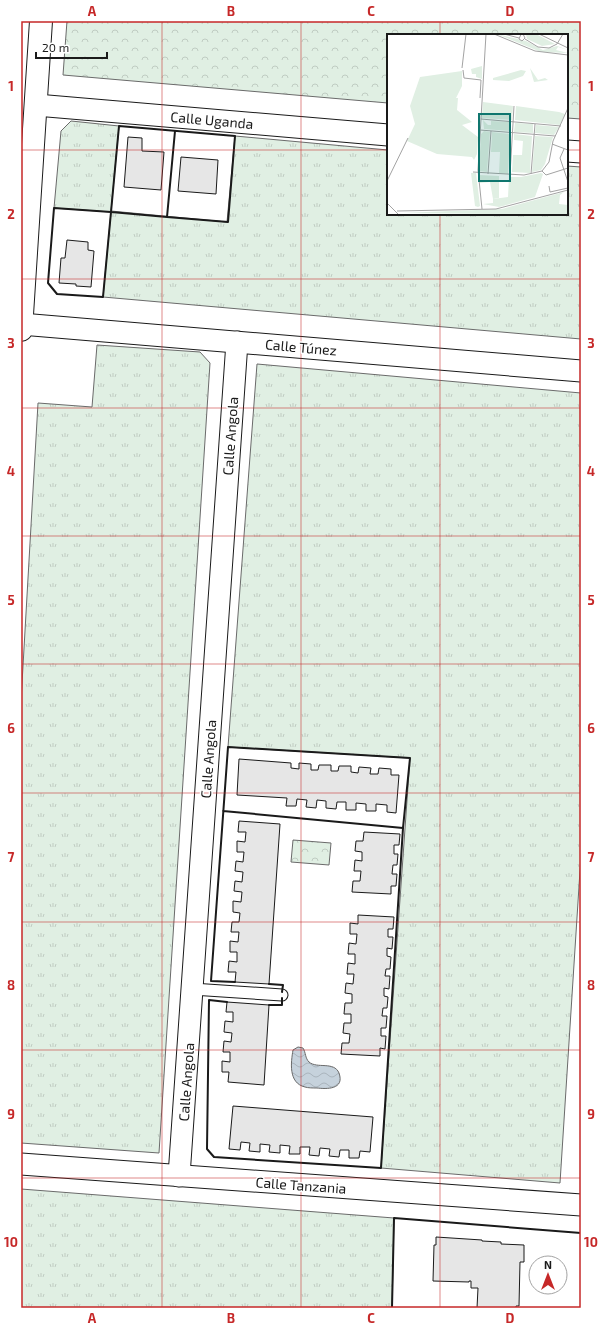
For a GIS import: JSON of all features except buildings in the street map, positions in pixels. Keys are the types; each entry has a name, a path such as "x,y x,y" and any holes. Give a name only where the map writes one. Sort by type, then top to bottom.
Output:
{"street":[{"path":"21,330 41,21"},
{"name":"Calle Uganda","path":"36,105 387,135"},
{"path":"568,151 581,152"},
{"name":"Calle Túnez","path":"22,324 581,371"},
{"name":"Calle Angola","path":"180,1176 237,342"},
{"name":"Calle Tanzania","path":"21,1164 581,1205"}],"lane":[{"path":"192,989 282,995"}],"green space":[{"path":"67,21 581,21 581,119 568,118 568,34 387,34 387,103 63,75"},
{"path":"71,121 119,126 111,211 227,222 235,136 387,150 387,215 568,215 568,166 581,167 581,339 103,297 111,212 54,208 61,131"},
{"path":"97,345 200,352 210,363 159,1153 21,1143 21,701 38,403 92,407"},
{"path":"257,364 581,393 581,855 560,1183 381,1168 410,758 228,747"},
{"path":"293,840 331,843 329,865 291,862"},
{"path":"21,1189 394,1218 392,1308 21,1308"}],"water":[{"path":"298,1047 303,1048 306,1057 312,1064 329,1066 337,1069 340,1079 339,1083 334,1087 329,1088 309,1088 300,1085 293,1077 291,1066 293,1050"}],"wall":[{"path":"167,217 228,222 235,136 119,126 111,212 167,217 175,131"},
{"path":"54,208 111,212 103,297 57,294 48,283 54,208"},
{"path":"223,811 403,828 410,758 228,747 211,981 235,982"},
{"path":"227,1002 209,1000 207,1149 214,1157 381,1168 403,828"},
{"path":"269,984 283,985 282,992"},
{"path":"269,1005 282,1005 282,998"},
{"path":"392,1308 394,1218 581,1233"}]}
